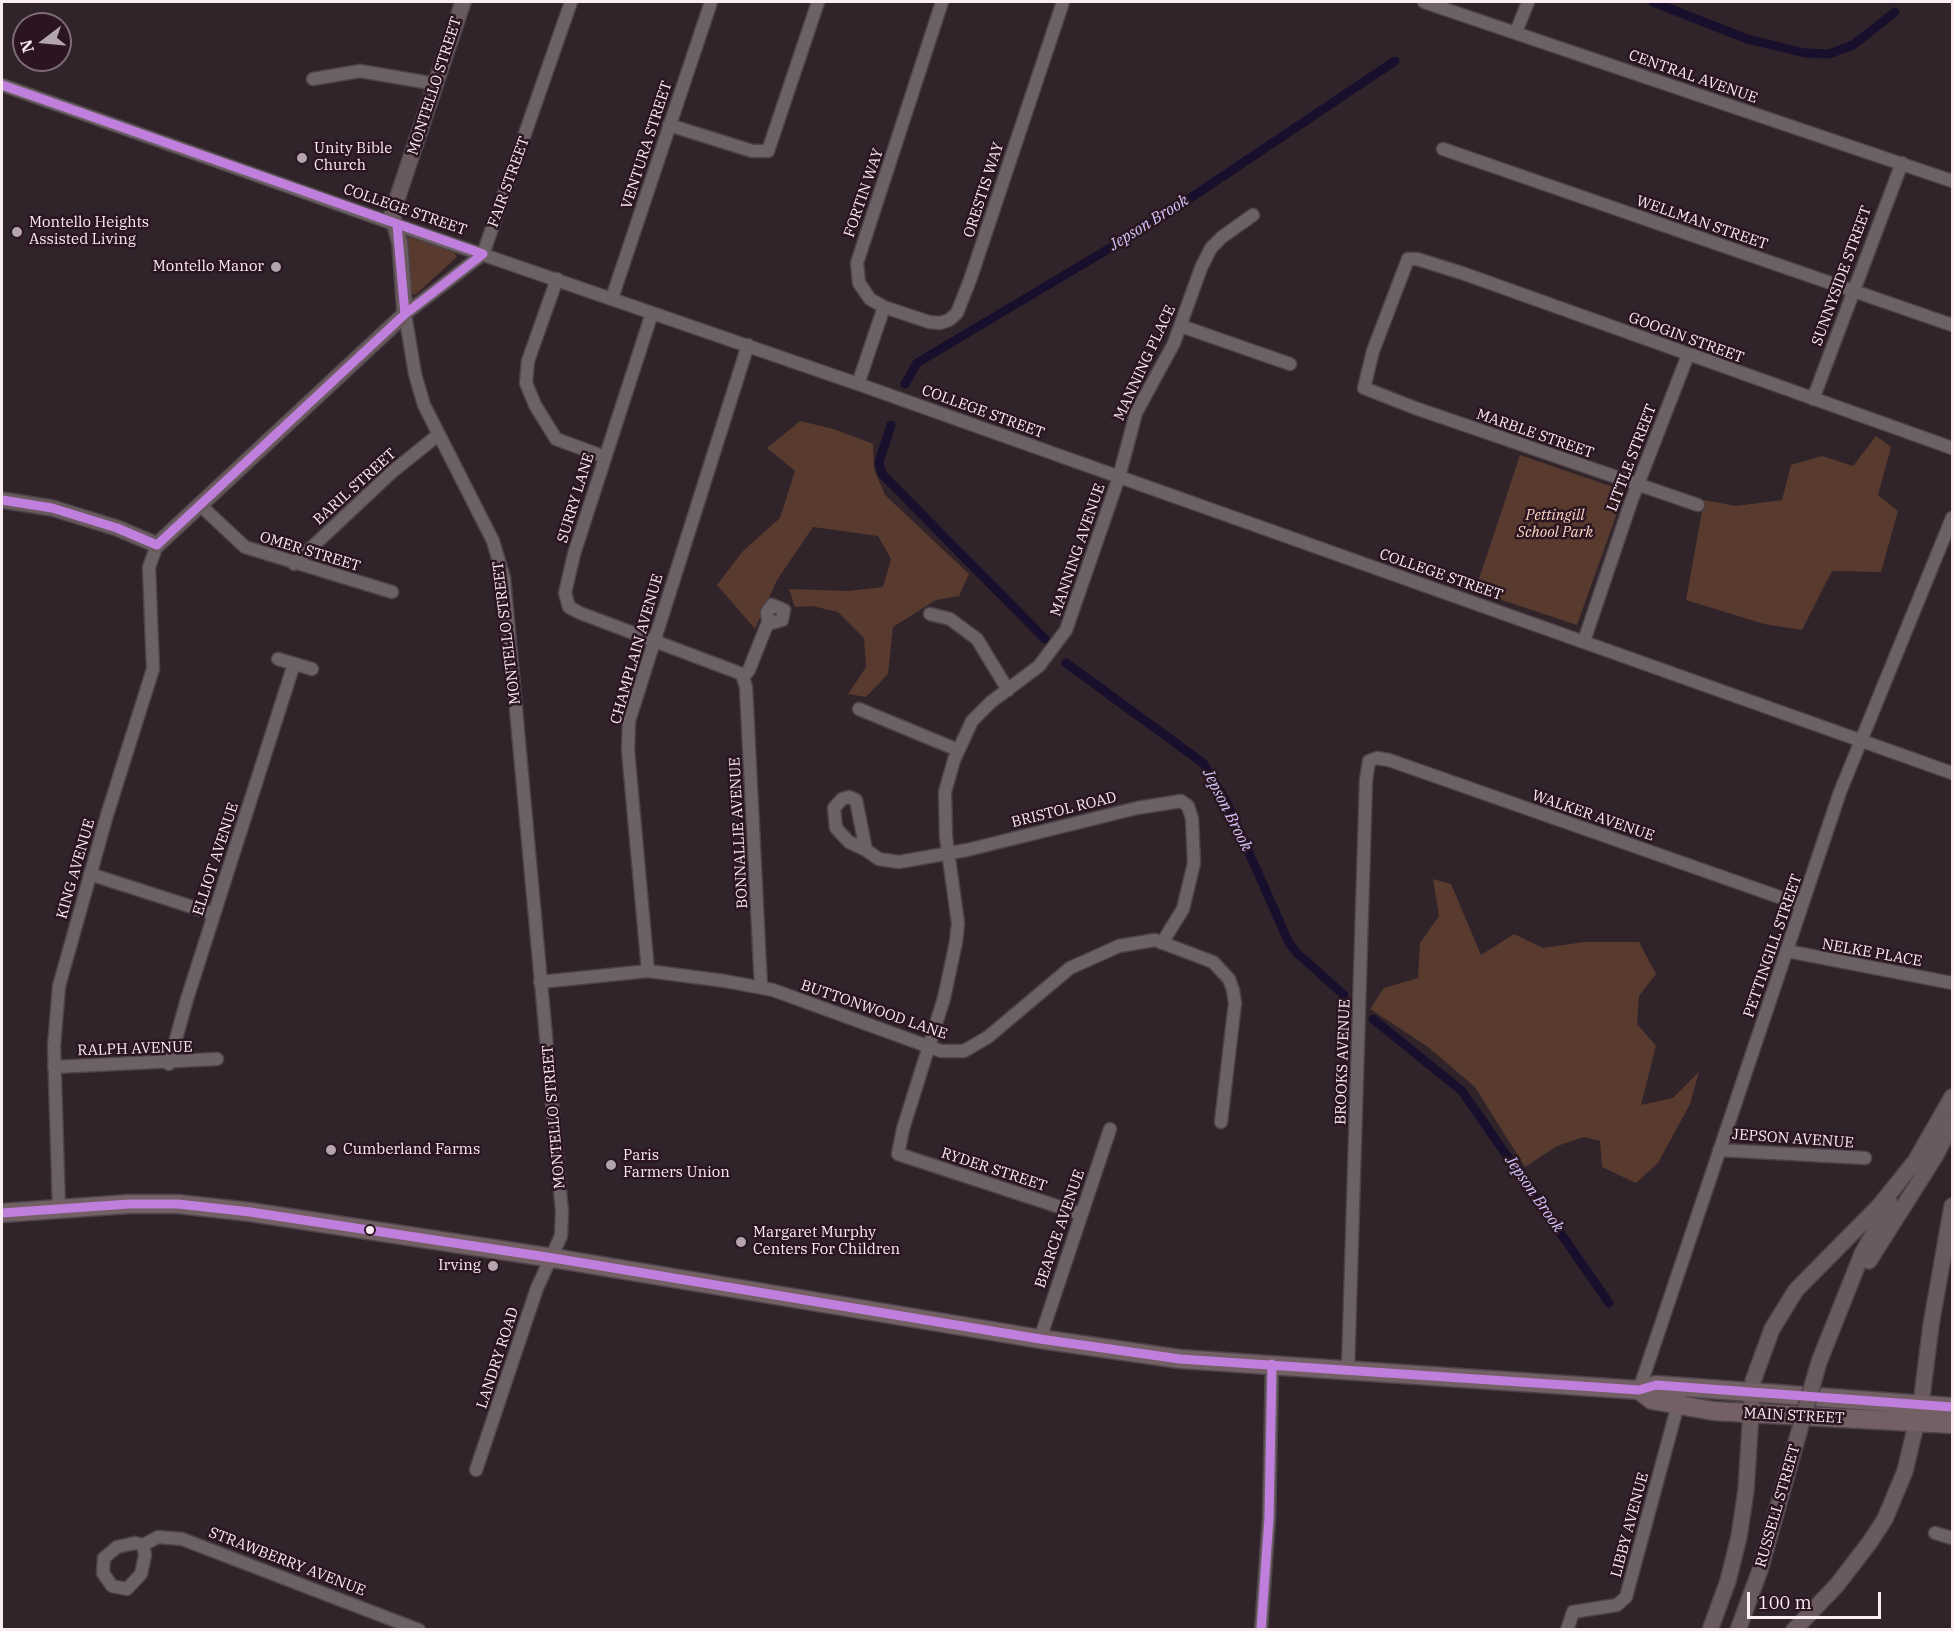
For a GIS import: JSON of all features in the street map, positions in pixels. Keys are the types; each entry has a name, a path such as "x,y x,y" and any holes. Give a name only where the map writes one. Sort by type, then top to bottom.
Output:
{"highway":[{"name":"MAIN STREET","path":"2,1214 129,1204 198,1206 289,1217 553,1257 1040,1339 1180,1359 1639,1390 1656,1385 1680,1396 1749,1414 1953,1424"},
{"name":"MAIN STREET","path":"1680,1396 1751,1394 1953,1407"}],"main road":[{"name":"MONTELLO STREET","path":"405,314 397,225 392,214 463,2"},
{"path":"2,500 62,511 117,528 157,545 405,314"},
{"name":"RUSSELL STREET","path":"1738,1629 1773,1528 1794,1446 1820,1362 1862,1254 1953,1097"},
{"name":"RUSSELL STREET","path":"1839,1313 1953,1123"},
{"path":"1710,1629 1736,1549 1746,1490 1751,1394 1763,1352 1786,1305 1803,1283 1880,1205 1917,1159"},
{"path":"1797,1627 1856,1562 1886,1519 1905,1471 1921,1404 1933,1315 1953,1206"}],"street":[{"name":"FAIR STREET","path":"483,254 571,2"},
{"name":"VENTURA STREET","path":"612,298 711,2"},
{"path":"669,125 752,152 768,151 819,2"},
{"name":"FORTIN WAY","path":"884,307 870,299 863,291 857,276 857,263 942,2"},
{"name":"ORESTIS WAY","path":"884,307 929,322 949,320 957,313 1063,2"},
{"name":"CENTRAL AVENUE","path":"1424,2 1953,181"},
{"path":"1516,33 1528,2"},
{"path":"313,79 360,71 436,84"},
{"name":"COLLEGE STREET","path":"2,85 397,225 748,345 1953,773"},
{"name":"WELLMAN STREET","path":"1443,149 1953,325"},
{"name":"SUNNYSIDE STREET","path":"1813,399 1902,163"},
{"name":"MANNING PLACE","path":"1119,477 1136,413 1164,365 1201,268 1211,249 1222,237 1253,215"},
{"path":"405,314 483,254"},
{"name":"GOOGIN STREET","path":"1364,388 1373,351 1408,259 1417,259 1953,448"},
{"path":"557,279 528,361 526,383 556,439 605,457"},
{"path":"858,384 884,307"},
{"name":"SURRY LANE","path":"652,313 565,584 566,603 580,614 730,668 740,672 743,677"},
{"name":"MONTELLO STREET","path":"405,314 415,374 424,405 493,541 504,578 562,1212 561,1236 553,1257"},
{"path":"1180,326 1290,364"},
{"name":"CHAMPLAIN AVENUE","path":"648,971 628,732 631,713 748,345"},
{"name":"LITTLE STREET","path":"1584,641 1637,486 1688,355"},
{"name":"MARBLE STREET","path":"1364,388 1637,486 1698,505"},
{"name":"BARIL STREET","path":"294,564 392,472 438,435"},
{"name":"MANNING AVENUE","path":"898,1154 903,1129 946,989 956,942 958,923 944,821 945,792 958,750 976,716 1038,666 1066,630 1119,477"},
{"name":"OMER STREET","path":"200,505 245,547 294,564 392,592"},
{"name":"PETTINGILL STREET","path":"1639,1390 1860,739 1953,518"},
{"name":"KING AVENUE","path":"59,1209 54,1067 60,986 90,874 153,669 149,567 157,545"},
{"path":"743,677 750,670 768,624 784,618 782,607 772,605 768,608 768,620"},
{"path":"930,614 950,619 977,639 1008,690"},
{"path":"278,659 312,669"},
{"name":"ELLIOT AVENUE","path":"169,1064 294,664"},
{"name":"BONNALLIE AVENUE","path":"743,677 753,806 761,987"},
{"path":"859,709 958,750"},
{"name":"WALKER AVENUE","path":"1373,759 1389,759 1802,905"},
{"name":"BROOKS AVENUE","path":"1348,1369 1366,780 1367,765 1373,759"},
{"name":"BRISTOL ROAD","path":"866,850 879,859 892,862 948,854 1174,800 1186,804 1192,819 1194,863 1183,909 1162,943"},
{"path":"90,874 214,914"},
{"name":"BUTTONWOOD LANE","path":"540,982 648,971 761,987 949,1051 971,1048 988,1037 1055,979 1084,960 1139,941 1150,939 1162,943"},
{"path":"1162,943 1213,962 1229,979 1233,990 1235,1003 1221,1122"},
{"name":"NELKE PLACE","path":"1787,951 1953,983"},
{"name":"RALPH AVENUE","path":"54,1067 169,1064 217,1059"},
{"name":"BEARCE AVENUE","path":"1040,1339 1110,1129"},
{"name":"JEPSON AVENUE","path":"1719,1149 1865,1158"},
{"name":"RYDER STREET","path":"898,1154 1081,1214"},
{"name":"LANDRY ROAD","path":"476,1470 537,1288 553,1257"},
{"path":"1261,1629 1268,1530 1272,1365"},
{"name":"LIBBY AVENUE","path":"1567,1629 1573,1612 1617,1605 1626,1597 1680,1396"},
{"path":"1935,1533 1953,1538"},
{"name":"STRAWBERRY AVENUE","path":"143,1545 158,1538 182,1539 418,1629"}],"green space":[{"path":"410,237 454,252 457,257 415,295 410,292 406,239"},
{"path":"800,421 834,429 873,444 874,469 885,495 969,574 959,596 936,600 893,627 888,674 866,697 848,694 866,667 864,638 838,612 812,606 795,607 789,589 847,591 883,587 891,559 878,536 813,527 777,580 755,629 717,585 743,551 780,518 795,471 767,448"},
{"path":"1876,436 1891,447 1878,495 1898,511 1881,572 1832,571 1802,630 1764,624 1686,600 1704,500 1736,506 1782,500 1791,465 1822,456 1853,466"},
{"name":"Pettingill School Park","path":"1520,455 1625,491 1577,625 1475,591"},
{"path":"1433,879 1451,884 1481,955 1514,934 1543,948 1584,942 1639,942 1656,974 1639,996 1637,1024 1656,1046 1641,1105 1673,1098 1699,1072 1690,1104 1658,1163 1636,1183 1602,1167 1600,1141 1584,1137 1557,1146 1525,1167 1475,1087 1428,1047 1370,1009 1384,988 1418,978 1420,943 1439,916"}],"waterway":[{"name":"Jepson Brook","path":"1653,2 1747,39 1805,53 1829,54 1853,45 1895,12"},
{"name":"Jepson Brook","path":"905,384 917,363 1162,217 1395,61"},
{"name":"Jepson Brook","path":"891,425 879,462 882,474 1045,639"},
{"name":"Jepson Brook","path":"1066,663 1203,763 1227,803 1289,943 1344,995"},
{"name":"Jepson Brook","path":"1373,1019 1462,1091 1609,1303"}],"transit line":[{"path":"2,85 483,254"},
{"path":"397,225 405,314"},
{"path":"157,545 405,314 483,254"},
{"path":"2,500 52,508 117,528 157,545"},
{"path":"2,1213 129,1204 178,1204 250,1212 553,1258 1040,1339 1180,1359 1639,1390 1656,1385 1952,1407"},
{"path":"1261,1630 1269,1518 1272,1364"}],"place":[{"name":"Unity Bible Church","path":"302,158"},
{"name":"Montello Heights Assisted Living","path":"17,232"},
{"name":"Montello Manor","path":"276,267"},
{"name":"Cumberland Farms","path":"331,1150"},
{"name":"Paris Farmers Union","path":"611,1165"},
{"name":"Margaret Murphy Centers For Children","path":"741,1242"},
{"name":"Irving","path":"493,1266"}]}
